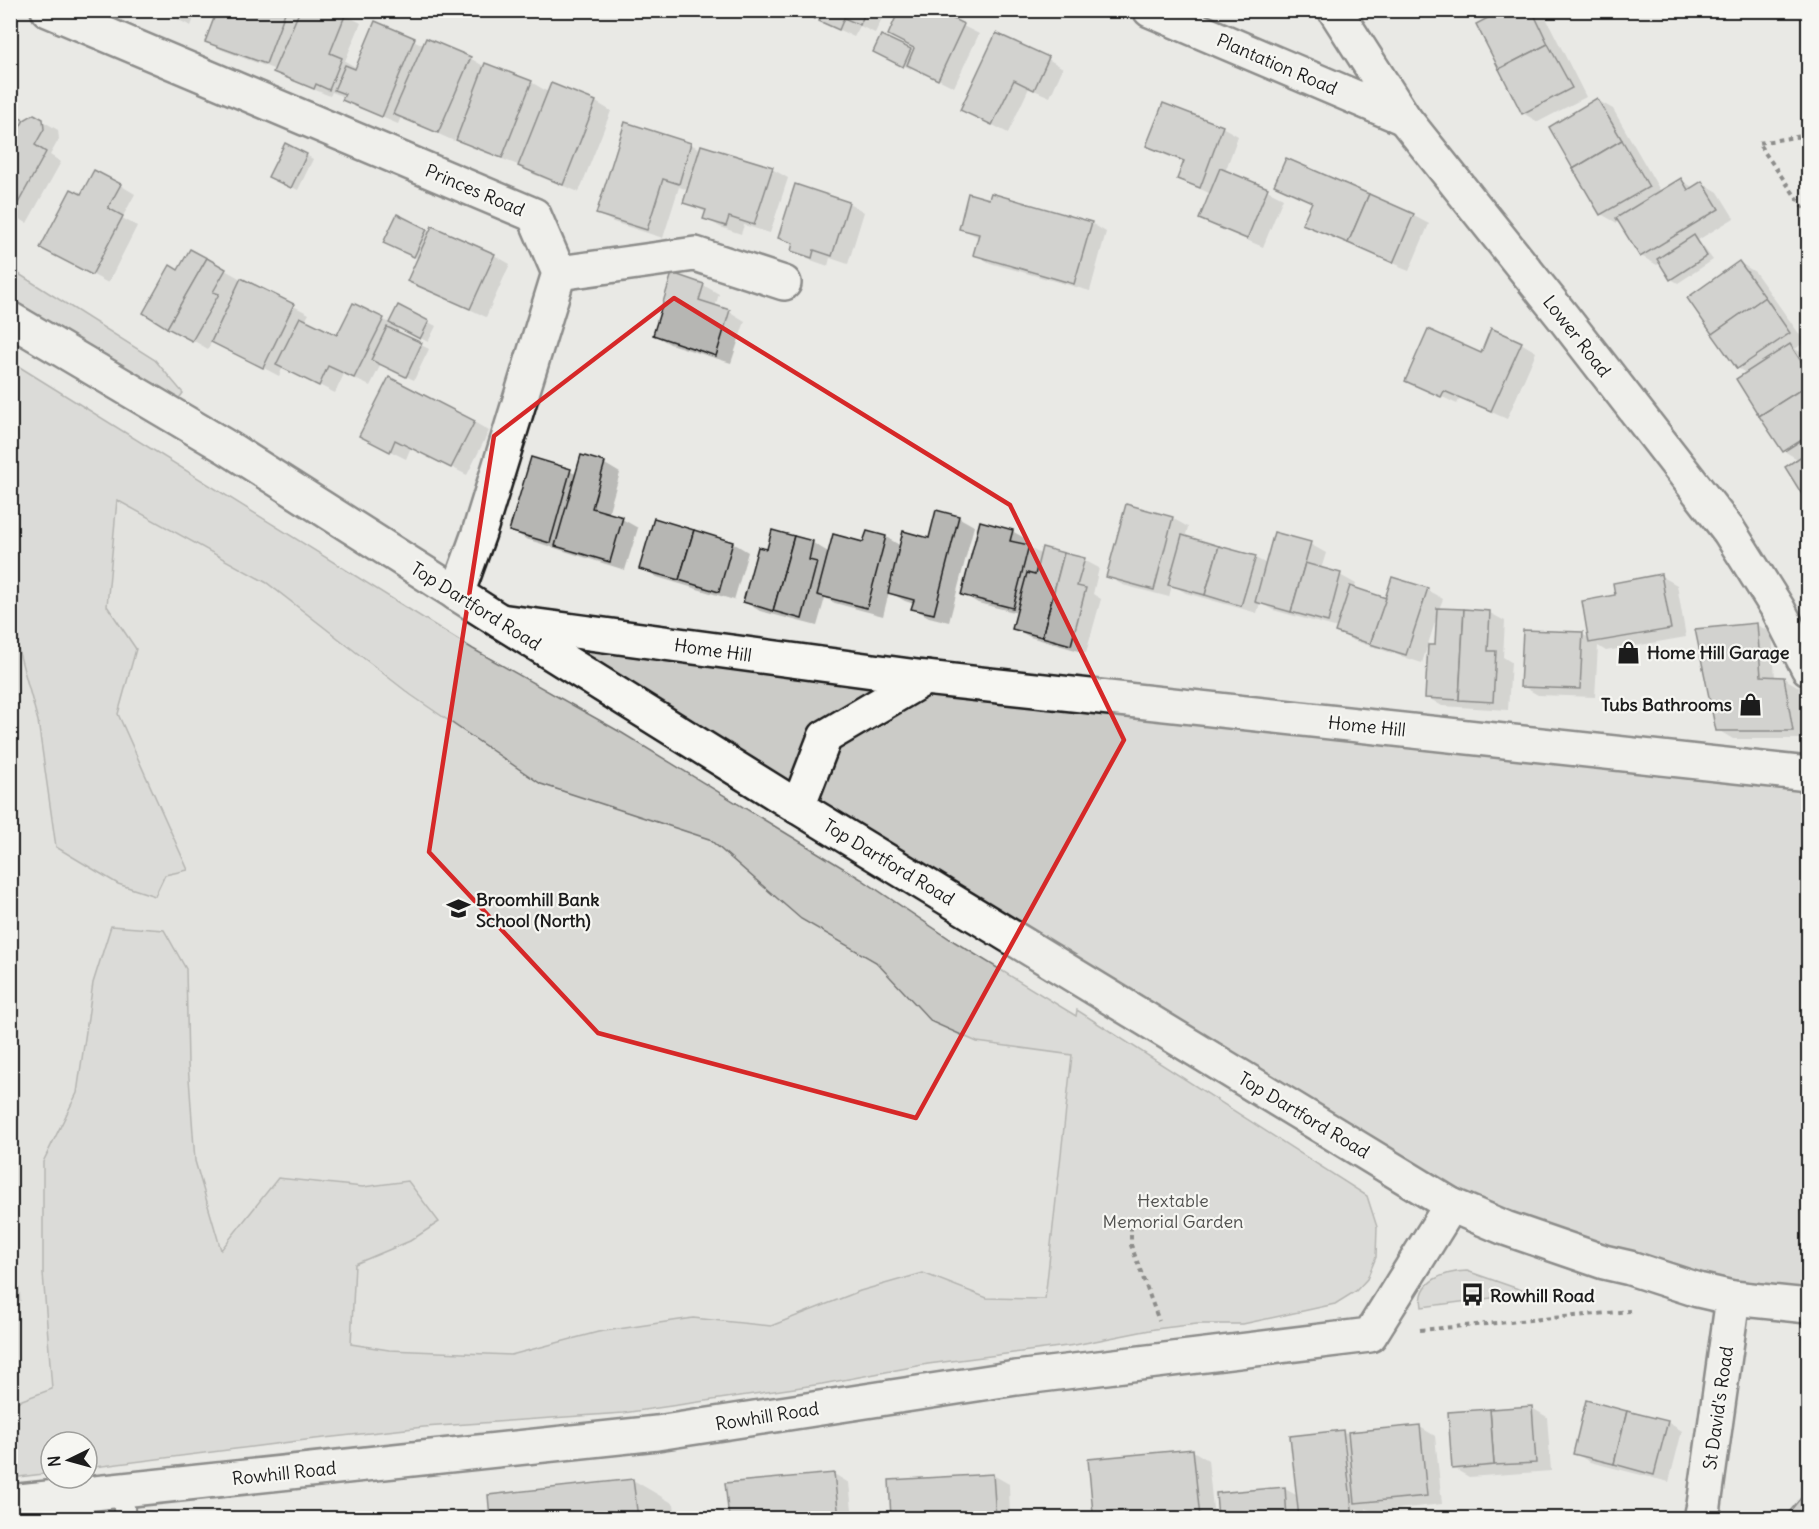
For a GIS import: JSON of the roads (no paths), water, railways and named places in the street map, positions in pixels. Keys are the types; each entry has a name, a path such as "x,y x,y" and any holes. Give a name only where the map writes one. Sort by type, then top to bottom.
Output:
{"street":[{"name":"Princes Road","path":"48,10 534,214 559,273"},
{"name":"Plantation Road","path":"1150,10 1404,118"},
{"name":"Lower Road","path":"1335,10 1404,118 1563,317 1729,531 1778,609 1809,668"},
{"path":"457,594 479,533 559,273 695,254 784,283"},
{"name":"Top Dartford Road","path":"10,319 228,448 798,807 1451,1204 1505,1228 1604,1262 1698,1290 1733,1298 1809,1306"},
{"name":"Home Hill","path":"500,621 925,678 1809,774"},
{"path":"798,807 825,737 925,678"},
{"name":"Rowhill Road","path":"10,1502 124,1504 657,1433 1016,1378 1370,1335 1451,1204"},
{"name":"St David's Road","path":"1701,1518 1733,1298"}],"place":[{"name":"Home Hill Garage","path":"1629,652"},
{"name":"Tubs Bathrooms","path":"1750,704"},
{"name":"Broomhill Bank School (North)","path":"458,909"},
{"name":"Rowhill Road","path":"1472,1295"}],"park label":[{"name":"Hextable Memorial Garden","path":"1173,1210"}]}
